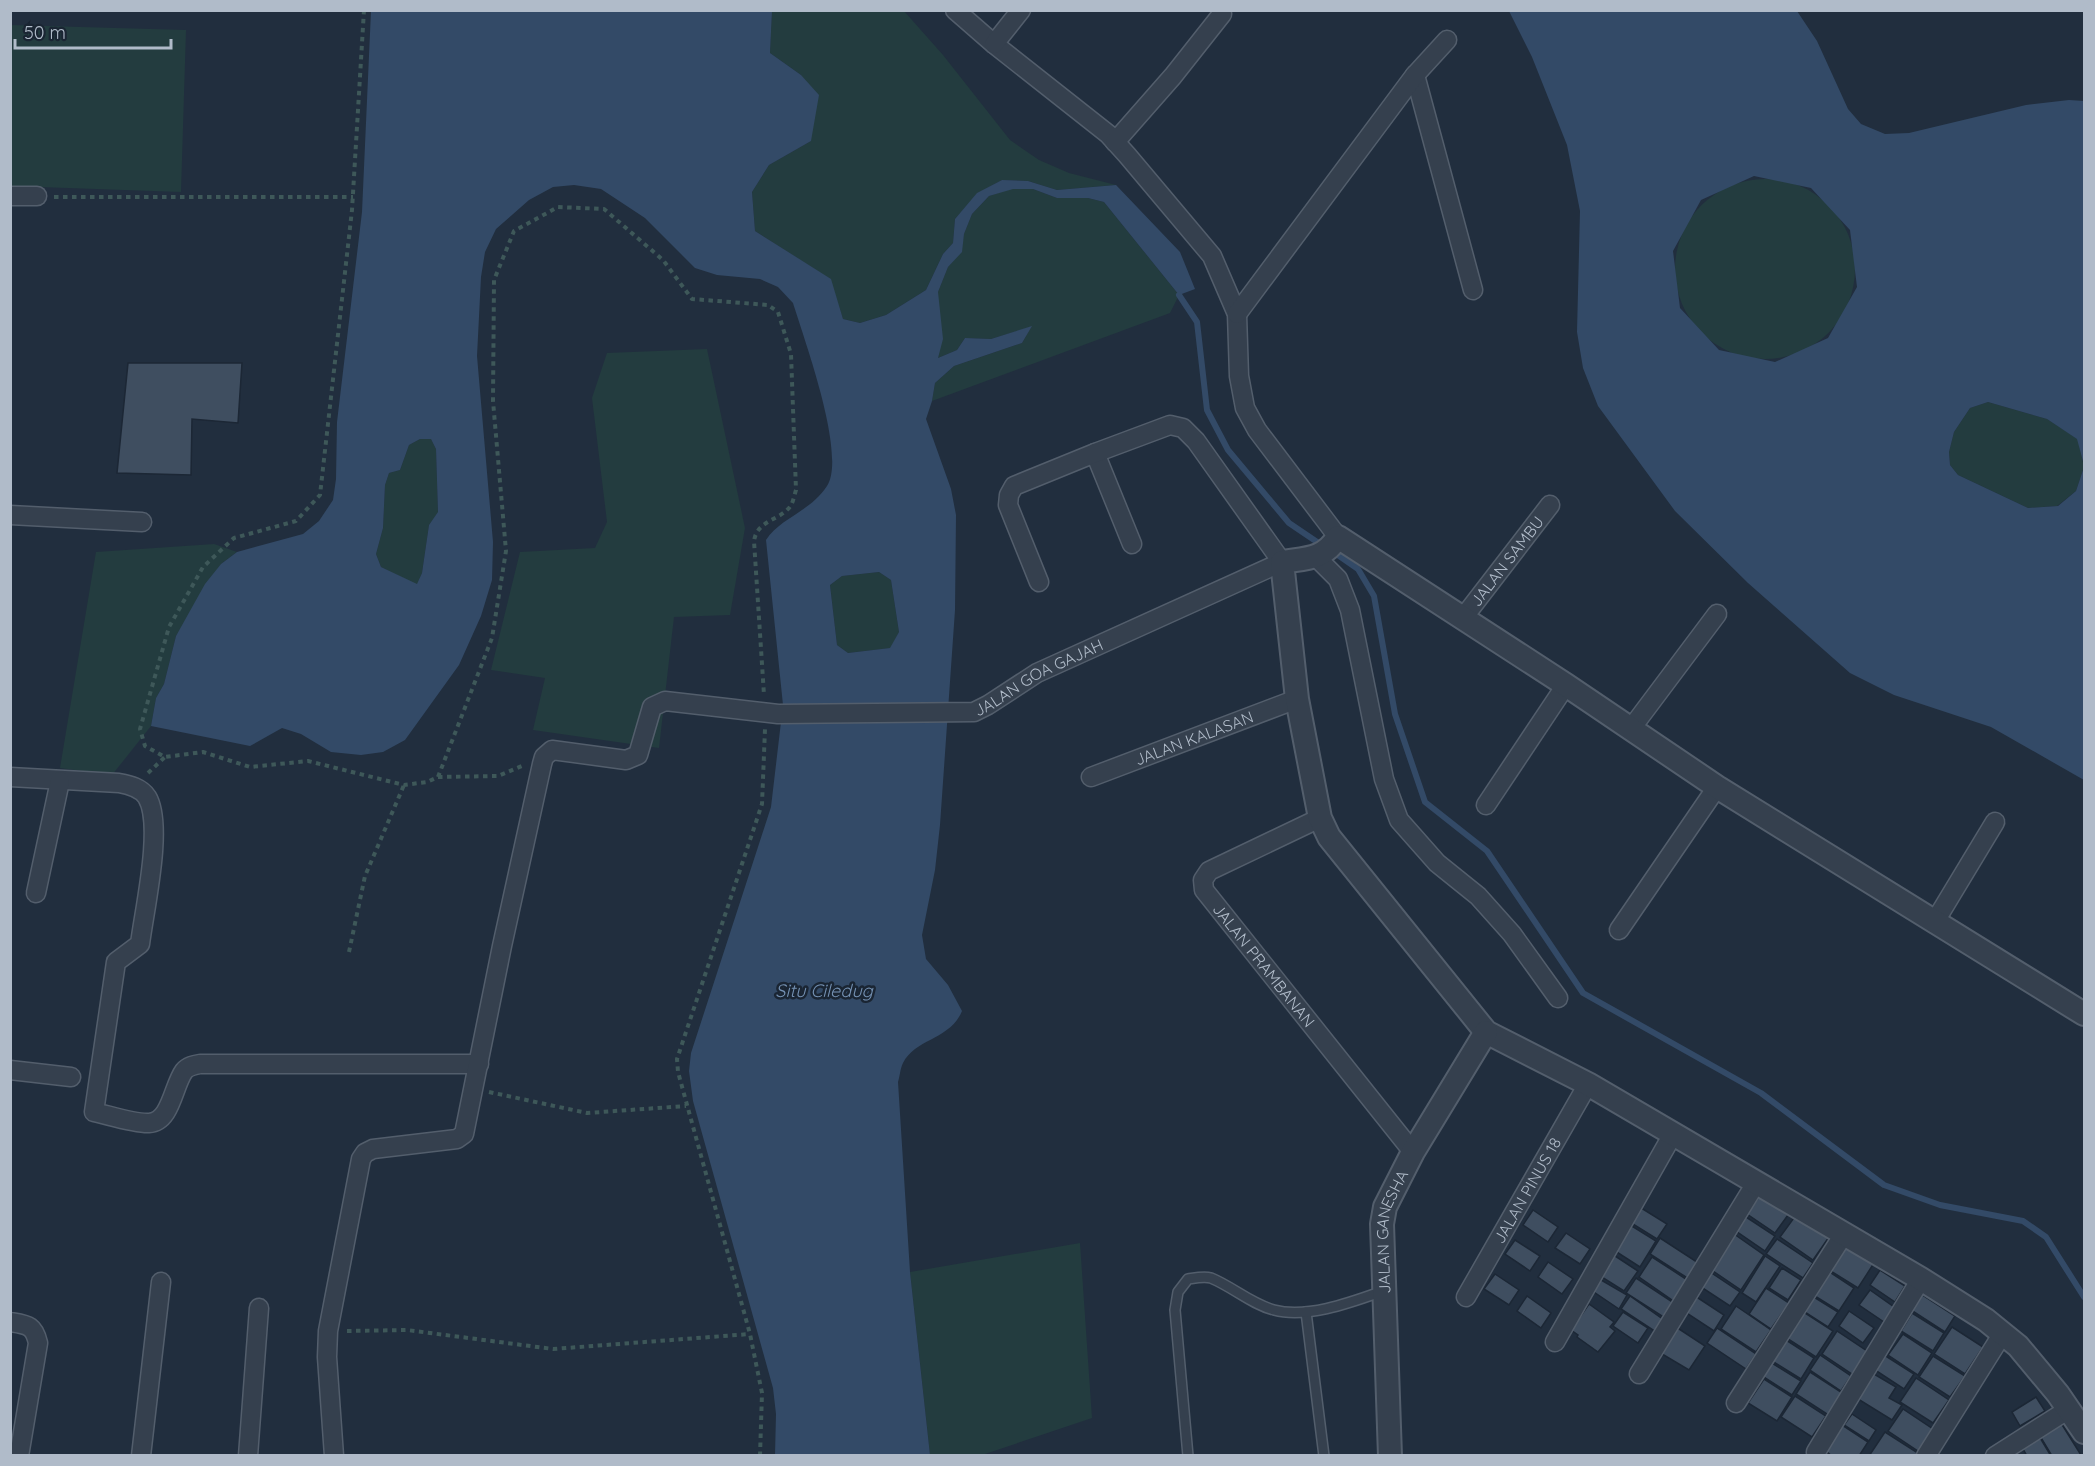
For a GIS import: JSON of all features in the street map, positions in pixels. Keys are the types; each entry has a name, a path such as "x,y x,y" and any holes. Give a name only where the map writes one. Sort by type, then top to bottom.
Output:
{"street":[{"path":"955,10 994,45 1115,142 1212,256 1237,314 1239,376 1245,408 1327,548 1350,610 1384,779 1399,820 1437,863 1478,896 1505,926 1558,998"},
{"path":"994,45 1021,10"},
{"path":"1115,142 1173,76 1222,14"},
{"path":"1237,314 1414,75 1447,40"},
{"path":"1414,75 1473,290"},
{"path":"10,196 37,196"},
{"path":"1039,582 1008,505 1009,495 1014,486 1170,425 1183,428 1196,441 1282,562 1297,699 1320,818 1329,837 1486,1032 1588,1084 1921,1279 1986,1320 2018,1346 2085,1432"},
{"path":"1095,453 1132,544"},
{"name":"JALAN SAMBU","path":"1463,618 1550,505"},
{"path":"10,515 142,522"},
{"path":"1282,562 1327,548 1463,618 1717,788 2085,1014"},
{"name":"JALAN GOA GAJAH","path":"542,764 544,757 552,750 632,759 638,755 651,707 665,701 772,714 974,712 1037,673 1282,562"},
{"path":"1630,730 1717,614"},
{"path":"1486,805 1566,685"},
{"name":"JALAN KALASAN","path":"1091,777 1297,699"},
{"path":"334,1455 327,1357 328,1331 361,1159 365,1153 373,1149 457,1139 464,1134 542,764"},
{"path":"10,777 119,783 134,786 146,795 152,807 154,845 140,944 116,962 94,1112 148,1124 158,1121 164,1114 184,1071 190,1066 200,1064 479,1064"},
{"path":"36,893 60,781"},
{"path":"1619,930 1717,788"},
{"name":"JALAN PRAMBANAN","path":"1320,818 1209,871 1203,879 1204,890 1413,1152"},
{"path":"1934,923 1995,822"},
{"name":"JALAN GANESHA","path":"1390,1455 1382,1224 1385,1207 1413,1152 1486,1032"},
{"path":"10,1070 71,1077"},
{"name":"JALAN PINUS 18","path":"1466,1297 1588,1084"},
{"path":"1554,1342 1673,1134"},
{"path":"1639,1374 1756,1183"},
{"path":"1736,1403 1844,1234"},
{"path":"1816,1452 1921,1279"},
{"path":"141,1455 161,1282"},
{"path":"248,1455 259,1308"},
{"path":"10,1322 27,1325 36,1332 38,1343 19,1455"},
{"path":"1926,1455 2003,1333"},
{"path":"1995,1455 2068,1409"}],"lane":[{"path":"1188,1455 1174,1310 1178,1292 1188,1279 1210,1278 1276,1311 1306,1312 1347,1304 1384,1290"},
{"path":"1306,1312 1324,1455"}],"path":[{"path":"364,10 353,198 320,495 297,520 234,538 203,567 169,627 140,729 146,746 165,757 203,752 250,767 308,761 404,785 427,782 438,777 498,776 522,766 542,764"},
{"path":"37,196 353,198"},
{"path":"438,777 492,638 506,551 493,401 494,280 514,231 558,207 604,209 663,260 692,299 768,305 778,312 791,354 796,490 789,508 762,525 755,533 754,541 772,714 762,804 678,1059 678,1072 750,1334 762,1393 760,1455"},
{"path":"350,952 365,876 404,785"},
{"path":"474,1089 587,1113 687,1106"},
{"path":"328,1331 407,1330 554,1349 750,1334"}],"green space":[{"path":"772,10 904,11 943,55 1010,140 1039,160 1069,173 1116,185 1057,190 1028,181 1002,180 978,193 955,219 953,243 943,254 926,290 886,315 860,323 843,319 830,279 755,231 752,192 769,165 811,141 801,75 770,53"},
{"path":"11,25 186,30 181,192 11,186"},
{"path":"1765,179 1783,180 1800,185 1829,205 1849,234 1854,251 1854,287 1849,304 1829,333 1800,353 1783,358 1765,359 1747,358 1730,353 1701,333 1681,304 1676,287 1675,269 1676,251 1681,234 1701,205 1730,185 1747,180"},
{"path":"1013,188 1033,189 1057,198 1088,198 1104,202 1179,295 1170,313 932,401 935,383 954,366 1022,343 1031,327 991,339 965,338 957,350 938,358 938,292 948,267 961,252 964,234 972,214 989,196"},
{"path":"707,349 745,528 730,615 674,617 659,748 533,730 545,678 491,670 520,552 595,548 607,522 592,398 607,353"},
{"path":"1988,402 2047,419 2078,439 2084,467 2076,491 2057,506 2028,508 1958,475 1950,465 1949,452 1954,432 1970,408"},
{"path":"420,439 431,439 436,449 438,513 429,525 422,573 417,585 381,567 376,554 383,528 385,485 389,473 400,470 409,445"},
{"path":"214,544 237,552 221,564 176,636 164,684 156,698 151,726 112,775 60,768 96,552"},
{"path":"879,572 891,580 899,632 891,648 848,653 837,645 830,585 842,576"},
{"path":"1080,1243 1092,1418 982,1455 930,1455 910,1272"}],"water":[{"name":"Situ Ciledug","path":"371,11 772,11 770,53 801,75 819,95 811,141 769,165 752,192 755,231 831,279 843,319 860,323 886,315 926,290 943,254 953,243 955,219 977,193 1002,180 1028,181 1057,190 1116,185 1180,252 1195,289 1179,295 1104,202 1088,198 1057,198 1033,189 1013,189 989,196 972,214 964,234 962,252 948,267 938,292 943,339 938,358 957,350 965,338 991,339 1032,326 1022,343 954,366 935,383 926,419 951,489 956,515 955,610 940,825 935,870 922,935 926,959 948,985 962,1011 950,1028 916,1048 909,1055 902,1065 898,1082 910,1272 930,1455 775,1455 776,1414 773,1388 693,1101 689,1071 691,1053 771,807 783,705 766,540 779,526 820,495 827,486 832,471 832,449 822,396 793,303 778,287 760,279 717,275 695,268 645,218 601,189 574,185 553,187 529,200 496,229 485,252 481,277 477,356 493,542 492,580 481,616 459,665 405,740 383,752 361,755 331,752 301,734 282,728 250,746 151,726 156,698 164,684 176,636 205,584 221,564 237,552 303,534 319,521 333,500 336,479 337,422 362,212","holes":["420,439 431,439 436,449 438,512 429,525 422,573 417,584 381,567 376,554 383,528 385,485 389,473 400,470 409,445","879,572 891,580 899,632 890,648 848,653 837,645 830,585 842,576"]},
{"path":"1509,11 1797,11 1817,41 1848,109 1861,124 1885,134 1909,133 2026,105 2069,100 2084,101 2084,465 2077,439 2047,419 1988,402 1970,408 1954,432 1949,452 1950,465 1958,475 2028,508 2058,506 2076,491 2084,467 2084,780 1991,727 1894,695 1850,673 1748,583 1675,511 1598,406 1583,368 1577,332 1580,211 1567,145 1532,57","holes":["1754,176 1811,188 1850,230 1857,287 1828,338 1775,362 1719,350 1680,308 1673,251 1701,200"]}],"building":[{"path":"128,363 242,363 238,423 192,419 191,475 117,473"},
{"path":"1760,1195 1788,1215 1775,1233 1747,1214"},
{"path":"1638,1206 1667,1224 1657,1239 1628,1221"},
{"path":"1533,1210 1558,1227 1548,1242 1523,1225"},
{"path":"1743,1215 1775,1236 1765,1251 1733,1229"},
{"path":"1796,1215 1829,1237 1813,1260 1780,1237"},
{"path":"1627,1223 1656,1241 1640,1267 1612,1249"},
{"path":"1566,1233 1590,1249 1580,1264 1555,1248"},
{"path":"1734,1234 1764,1255 1741,1290 1710,1269"},
{"path":"1660,1238 1700,1264 1689,1279 1650,1254"},
{"path":"1777,1239 1813,1263 1803,1278 1766,1254"},
{"path":"1515,1240 1540,1256 1530,1271 1505,1254"},
{"path":"1843,1243 1874,1263 1858,1288 1826,1268"},
{"path":"1609,1252 1638,1271 1624,1291 1597,1274"},
{"path":"1765,1256 1780,1266 1756,1302 1742,1293"},
{"path":"1652,1257 1689,1281 1675,1302 1639,1277"},
{"path":"1548,1262 1573,1279 1562,1294 1538,1277"},
{"path":"1782,1268 1801,1280 1788,1300 1769,1288"},
{"path":"1825,1269 1854,1288 1839,1311 1810,1293"},
{"path":"1707,1270 1740,1292 1730,1306 1698,1285"},
{"path":"1880,1270 1905,1286 1895,1302 1870,1285"},
{"path":"1495,1274 1519,1290 1509,1305 1484,1289"},
{"path":"1596,1277 1627,1295 1619,1309 1588,1288"},
{"path":"1636,1278 1674,1303 1665,1318 1626,1293"},
{"path":"1766,1288 1789,1303 1771,1329 1749,1314"},
{"path":"1870,1290 1894,1307 1884,1322 1859,1305"},
{"path":"1692,1294 1724,1315 1714,1331 1682,1310"},
{"path":"1809,1294 1838,1312 1828,1327 1800,1309"},
{"path":"1921,1294 1955,1316 1945,1332 1911,1310"},
{"path":"1527,1296 1551,1313 1541,1328 1517,1311"},
{"path":"1630,1296 1664,1320 1656,1332 1621,1309"},
{"path":"1589,1304 1614,1322 1610,1327 1615,1331 1598,1352 1571,1330"},
{"path":"1736,1306 1771,1330 1756,1352 1721,1329"},
{"path":"1802,1311 1833,1331 1816,1357 1785,1337"},
{"path":"1849,1311 1874,1328 1863,1343 1839,1326"},
{"path":"1623,1312 1648,1328 1638,1343 1613,1326"},
{"path":"1912,1313 1944,1333 1933,1351 1901,1331"},
{"path":"1673,1325 1705,1346 1689,1370 1657,1351"},
{"path":"1952,1327 1983,1347 1965,1374 1934,1354"},
{"path":"1717,1328 1756,1354 1746,1369 1707,1343"},
{"path":"1837,1331 1870,1353 1855,1376 1822,1354"},
{"path":"1903,1334 1932,1353 1918,1375 1888,1355"},
{"path":"1786,1340 1814,1358 1801,1379 1772,1361"},
{"path":"1881,1353 1914,1374 1904,1389 1872,1368"},
{"path":"1820,1355 1851,1376 1841,1391 1810,1370"},
{"path":"1933,1356 1965,1376 1950,1397 1919,1377"},
{"path":"1767,1360 1801,1381 1792,1395 1759,1374"},
{"path":"1810,1372 1844,1394 1830,1416 1796,1394"},
{"path":"1874,1374 1896,1387 1889,1398 1902,1405 1892,1420 1858,1399"},
{"path":"1916,1378 1949,1400 1933,1423 1900,1402"},
{"path":"1764,1379 1792,1397 1777,1421 1748,1403"},
{"path":"1795,1396 1826,1416 1812,1437 1781,1417"},
{"path":"2036,1397 2045,1411 2020,1426 2012,1412"},
{"path":"1903,1409 1936,1431 1921,1453 1888,1431"},
{"path":"1852,1414 1876,1430 1869,1441 1844,1425"},
{"path":"1839,1423 1868,1442 1859,1456 1832,1456 1822,1448"},
{"path":"2061,1423 2080,1456 2052,1456 2040,1436"},
{"path":"1885,1432 1921,1455 1869,1456"},
{"path":"2039,1436 2051,1456 2027,1456 2022,1447"}],"waterway":[{"path":"1179,295 1197,322 1207,410 1228,450 1289,523 1323,546"},
{"path":"1332,551 1358,569 1374,596 1395,714 1425,802 1487,851 1583,993 1761,1093 1884,1185 1940,1205 2023,1221 2046,1237 2084,1297"}]}
